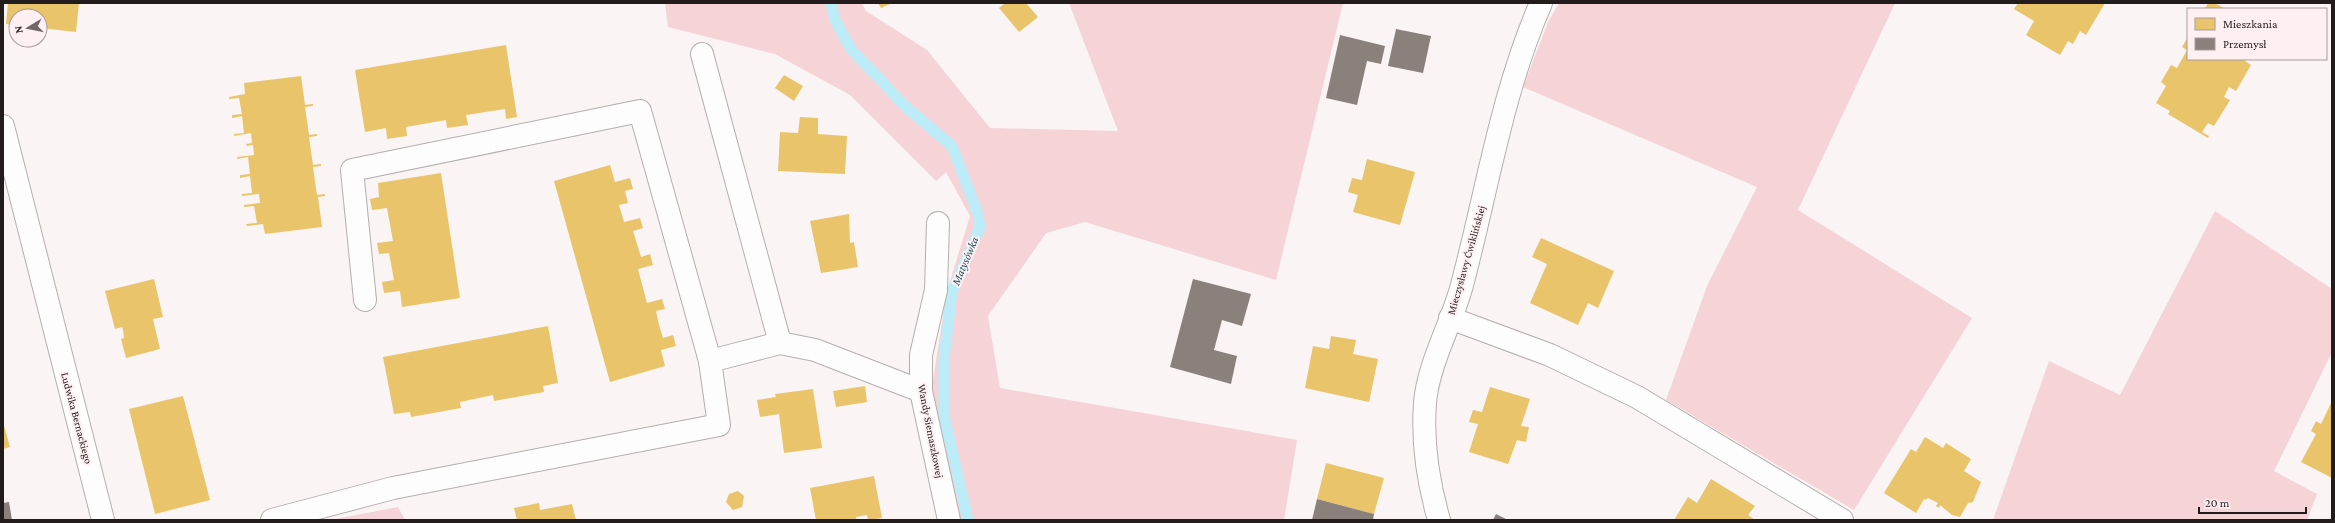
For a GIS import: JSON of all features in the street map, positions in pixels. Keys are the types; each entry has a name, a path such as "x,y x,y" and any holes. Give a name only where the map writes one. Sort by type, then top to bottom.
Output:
{"street":[{"name":"Mieczysławy Ćwiklińskiej","path":"1439,520 1427,467 1425,402 1450,318 1461,287 1513,79 1541,3"},
{"path":"702,54 780,343"},
{"path":"272,520 393,488 719,425 710,361 640,111 352,170 365,300"},
{"name":"Ludwika Bernackiego","path":"3,126 103,520"},
{"name":"Wandy Siemaszkowej","path":"938,223 936,290 921,355 921,390 949,520"},
{"path":"1450,318 1550,355 1637,397 1842,520"},
{"path":"710,361 780,343 815,350 921,390"}],"shaded area":[{"path":"665,3 862,3 866,11 927,50 990,128 1118,131 1069,3 1343,3 1276,280 1085,222 1046,233 988,316 1000,388 1297,440 1284,520 961,520 931,392 947,291 970,216 946,172 936,181 850,95 775,54 668,27"},
{"path":"1559,3 1895,3 1798,210 1972,318 1854,510 1666,400 1707,286 1757,187 1523,87 1548,22"},
{"path":"2215,211 2332,289 2332,352 2274,471 2317,494 2307,520 1993,520 2049,361 2120,395"},
{"path":"398,507 405,520 330,520"}],"building: Mieszkania":[{"path":"8,3 79,3 76,32 48,29 48,8 8,8 8,24 6,24"},
{"path":"878,3 892,3 881,8"},
{"path":"1005,3 1026,3 1038,17 1019,32 999,8"},
{"path":"2018,3 2105,3 2086,35 2080,31 2073,44 2068,41 2060,55 2026,35 2034,21 2014,9"},
{"path":"2208,3 2215,3 2223,8 2206,8"},
{"path":"2187,39 2187,50 2182,47"},
{"path":"506,45 517,117 506,119 505,109 466,115 468,125 447,128 446,120 406,127 407,136 387,139 386,128 365,132 355,70"},
{"path":"2187,50 2187,60 2246,60 2251,65 2236,91 2229,87 2224,97 2230,100 2214,126 2208,123 2202,132 2209,136 2208,138 2168,114 2170,111 2156,103 2166,86 2161,82 2171,65 2177,68"},
{"path":"784,75 803,86 794,101 775,88"},
{"path":"301,76 305,105 313,104 313,106 305,107 309,135 317,134 317,136 309,137 313,165 321,164 321,166 313,167 317,195 325,194 325,196 318,197 322,227 265,234 263,224 247,226 246,224 257,223 254,206 244,207 244,205 260,203 259,194 242,196 242,194 252,193 250,176 240,178 240,175 250,174 248,157 237,159 237,157 254,155 253,145 247,146 246,144 252,143 251,133 234,136 234,134 244,133 242,116 232,118 232,115 242,114 239,98 229,99 229,97 245,94 244,83"},
{"path":"800,117 818,118 818,134 847,136 845,174 778,171 780,132 798,133"},
{"path":"1367,159 1415,172 1400,225 1353,212 1358,195 1348,192 1352,178 1362,180"},
{"path":"610,165 615,182 630,178 633,189 625,191 628,203 619,205 624,222 640,218 643,228 633,231 641,257 650,254 653,265 638,269 647,303 662,299 665,309 656,311 659,325 663,338 673,335 676,346 661,350 665,366 610,382 554,181"},
{"path":"441,173 460,298 402,307 400,291 384,293 382,282 394,280 389,253 379,254 377,243 393,241 387,208 372,210 370,199 379,197 378,183"},
{"path":"849,214 850,243 854,242 858,267 821,273 810,221"},
{"path":"1541,238 1614,271 1598,308 1588,303 1578,325 1530,303 1547,264 1532,257"},
{"path":"154,279 163,317 153,319 160,349 126,358 121,339 124,338 123,330 122,327 115,329 105,291"},
{"path":"548,326 558,383 543,386 544,392 494,401 493,395 460,402 461,408 411,417 410,412 394,414 383,357"},
{"path":"1331,336 1356,340 1353,354 1378,359 1369,402 1305,388 1313,346 1329,349"},
{"path":"865,386 867,402 836,407 833,391"},
{"path":"1490,387 1530,399 1521,426 1529,427 1526,442 1517,440 1508,464 1469,452 1478,424 1469,422 1473,410 1482,412"},
{"path":"813,389 822,448 784,453 779,414 760,417 757,400 776,397 775,394"},
{"path":"183,396 210,500 155,514 129,409"},
{"path":"2332,401 2332,478 2301,462 2316,434 2311,431 2316,421 2321,424"},
{"path":"3,422 10,447 3,449"},
{"path":"1925,437 1943,448 1946,443 1971,459 1964,471 1981,482 1973,502 1968,503 1960,517 1952,515 1940,505 1939,508 1936,506 1938,503 1928,498 1926,500 1924,499 1916,513 1884,493 1911,449 1916,452"},
{"path":"1326,463 1384,478 1374,514 1317,499"},
{"path":"874,476 882,518 868,520 867,515 856,517 856,520 816,520 810,488"},
{"path":"1711,479 1755,506 1748,515 1755,520 1674,520 1688,497 1697,503"},
{"path":"738,491 744,496 742,507 733,510 726,502 729,494"},
{"path":"539,503 540,510 572,504 576,520 517,520 514,508"}],"building: Przemysł":[{"path":"1396,29 1431,36 1423,73 1388,66"},
{"path":"1340,35 1385,46 1381,64 1367,61 1357,105 1326,98"},
{"path":"1193,279 1251,294 1242,326 1222,320 1214,350 1237,356 1231,384 1170,367"},
{"path":"1317,499 1374,514 1373,520 1312,520"},
{"path":"9,502 12,520 3,520 3,503"},
{"path":"1496,514 1508,520 1493,520"}],"waterway":[{"name":"Matysówka","path":"831,3 835,20 851,49 906,107 952,146 978,214 980,227 952,292 944,358 944,415 968,520"}]}
